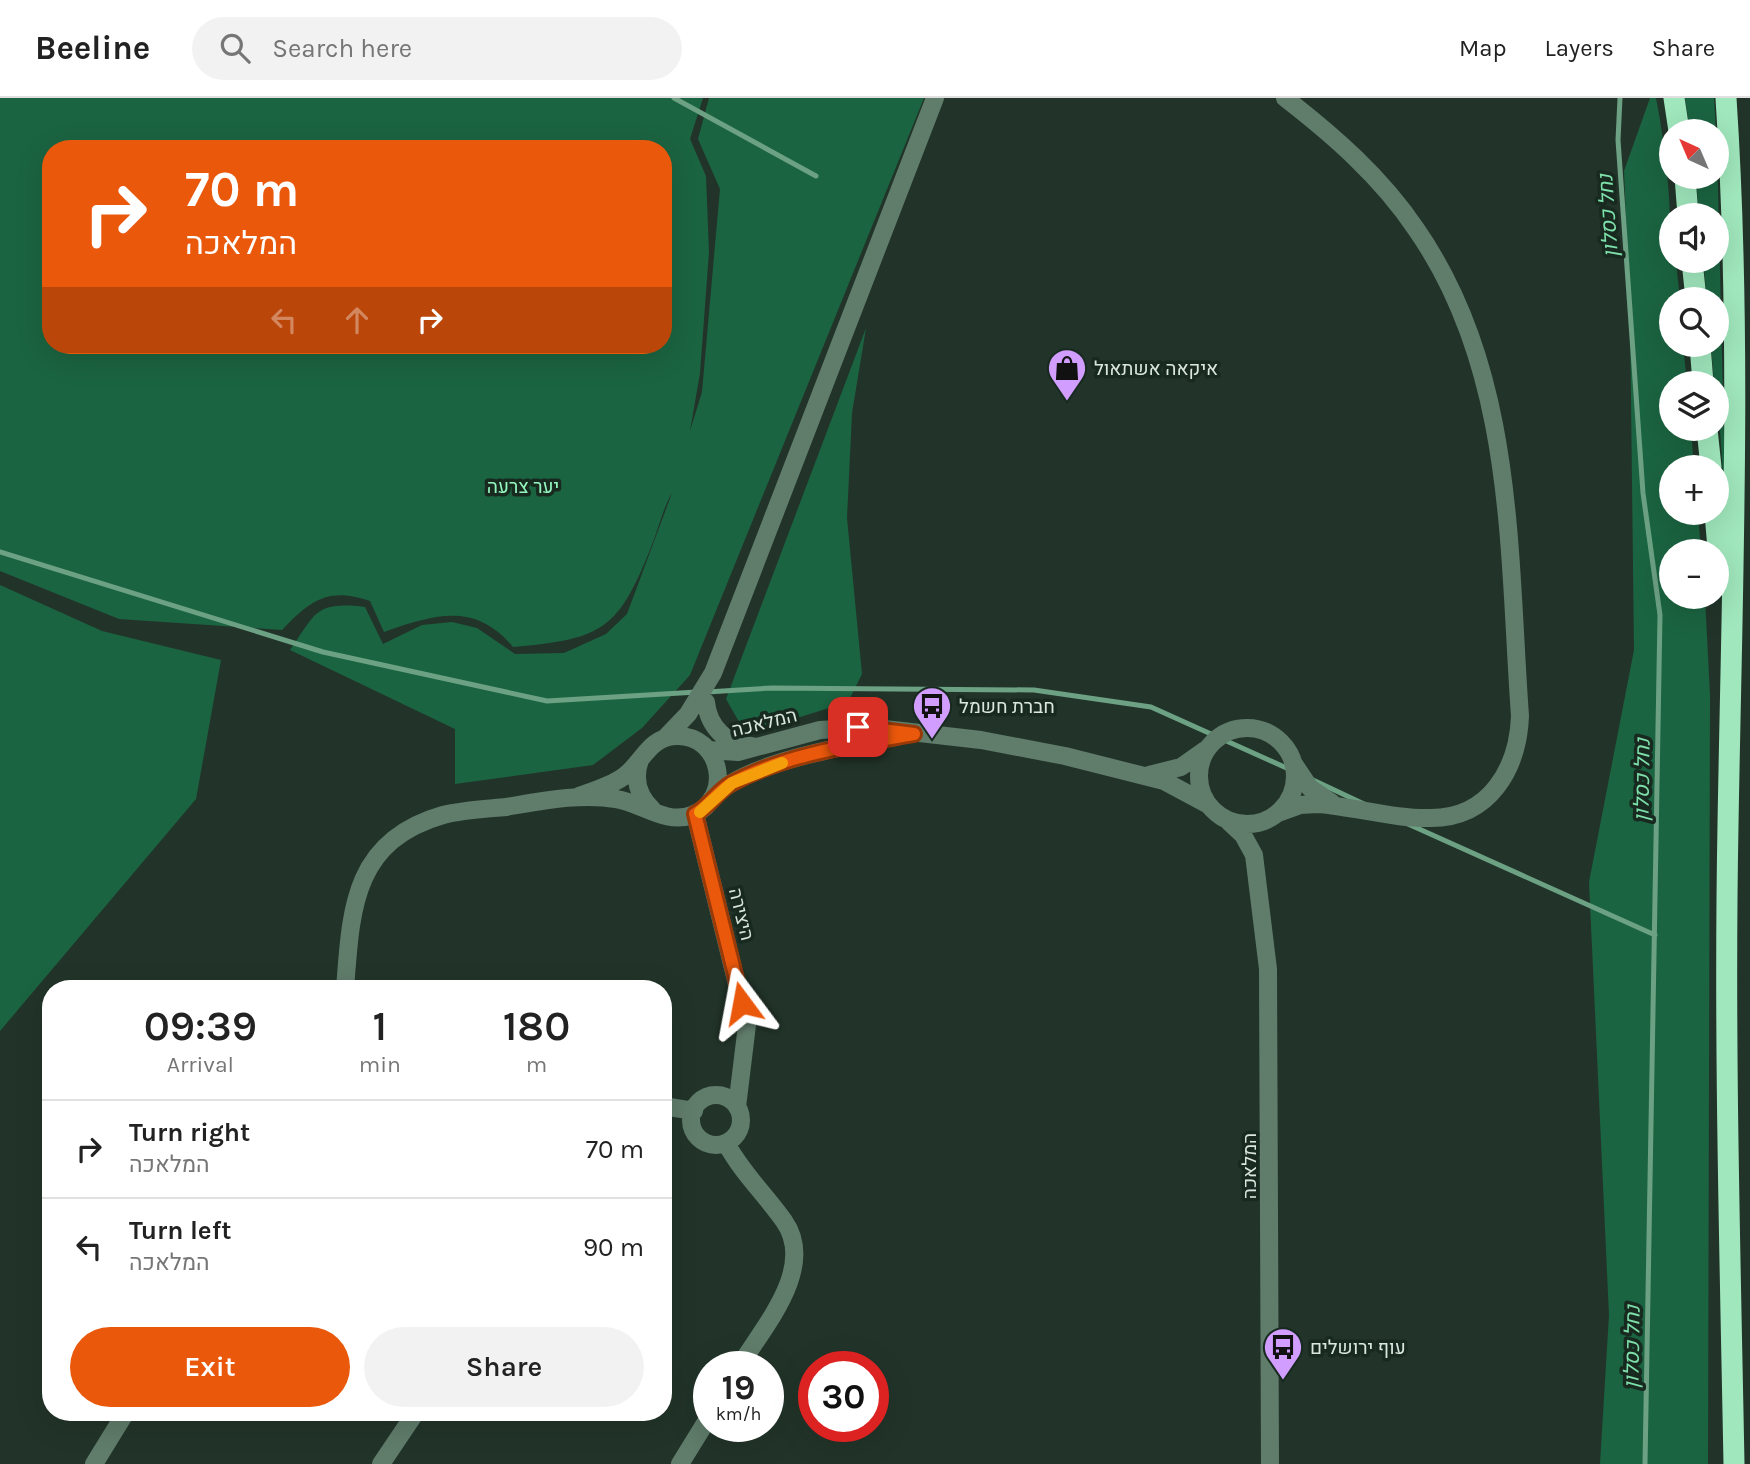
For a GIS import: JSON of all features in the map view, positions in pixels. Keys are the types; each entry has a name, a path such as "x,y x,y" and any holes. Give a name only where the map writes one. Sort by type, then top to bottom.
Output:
{"highway":[{"path":"1674,98 1677,119"},
{"path":"1726,98 1733,208 1736,382 1728,918 1734,1464"},
{"path":"1716,525 1731,699"}],"street":[{"path":"346,980 351,915 361,880 376,857 401,834 442,815 579,796 616,799 670,817 695,814 712,798 719,776 708,749 703,724 713,673 935,98"},
{"path":"1285,98 1331,135 1389,194 1438,263 1467,325 1484,377 1503,477 1520,716 1516,754 1509,770 1490,796 1464,812 1449,817 1416,817 1306,804 1255,824 1229,822 1207,804 1198,776 1208,748 1233,730 1255,729 1276,737 1286,748 1310,788 1339,806"},
{"path":"579,796 619,780 649,747 666,737 688,714 713,673"},
{"path":"706,702 710,721 723,735 740,745 762,745"},
{"name":"המלאכה","path":"708,749 730,753 839,727 867,727 1011,745 1144,775 1183,789 1207,804"},
{"name":"המלאכה","path":"712,798 737,781 794,759 914,734"},
{"path":"666,737 685,736 708,749"},
{"name":"המלאכה","path":"1144,775 1181,767 1208,748"},
{"path":"641,758 636,776 638,789 653,810"},
{"path":"1275,815 1293,790 1293,762"},
{"name":"היצירה","path":"695,814 747,1026 737,1107"},
{"name":"המלאכה","path":"1257,869 1262,838 1275,815"},
{"name":"המלאכה","path":"1229,822 1250,845 1257,869 1270,1013 1270,1464"},
{"path":"715,1096 724,1097 737,1107 740,1126 737,1134 726,1143 709,1144 701,1140 692,1123 694,1111 701,1100 715,1096"},
{"path":"672,1107 694,1111"},
{"path":"726,1143 752,1184 785,1223 797,1252 792,1280 749,1351"},
{"path":"94,1464 120,1421"},
{"path":"382,1464 410,1421"},
{"path":"680,1464 694,1442"}],"green space":[{"name":"יער צרעה","path":"0,98 703,98 690,139 706,176 709,252 700,373 690,431 702,392 720,189 698,139 709,98 924,98 690,675 642,728 593,765 455,784 455,729 290,650 319,612 326,608 348,606 365,607 383,644 422,625 452,622 477,628 515,654 564,653 606,634 627,614 672,493 630,594 605,624 589,633 569,639 513,647 499,632 484,623 453,616 436,617 384,632 370,601 343,595 331,596 312,604 282,630 119,619 0,571"},
{"path":"1650,98 1656,98 1660,119 1659,189 1668,189 1669,203 1659,203 1659,273 1677,273 1679,287 1659,287 1659,357 1684,357 1686,371 1659,371 1659,441 1692,441 1693,455 1659,455 1659,525 1699,525 1700,539 1659,539 1659,609 1706,609 1710,695 1708,1464 1600,1464 1609,1315 1589,882 1634,650 1630,312 1624,171"},
{"path":"1685,98 1714,98 1715,119 1688,119"},
{"path":"1697,189 1718,189 1718,203 1698,203"},
{"path":"1704,273 1720,273 1720,287 1706,287"},
{"path":"866,328 852,413 847,518 862,674 848,702 759,730 738,720 726,699"},
{"path":"1712,357 1722,357 1722,371 1713,371"},
{"path":"1721,441 1724,441 1724,455 1722,455"},
{"path":"0,585 102,631 221,660 196,799 0,1031"}],"waterway":[{"path":"674,98 816,176"},
{"name":"נחל כסלון","path":"1620,98 1618,140 1643,493 1660,615 1645,1464"},
{"path":"0,552 323,652 547,701 697,692"},
{"path":"707,692 772,688 1034,690 1151,707 1291,770"},
{"path":"1313,780 1364,804"},
{"path":"1408,824 1655,935"}],"slow traffic":[{"path":"700,812 717,793 732,783 782,763"}],"place":[{"name":"איקאה אשתאול","path":"1067,402"},
{"name":"חברת חשמל","path":"932,740"},
{"name":"עוף ירושלים","path":"1283,1381"}],"route":[{"path":"742,1003 695,814 726,786 765,769 823,752 914,734 858,727"}]}
